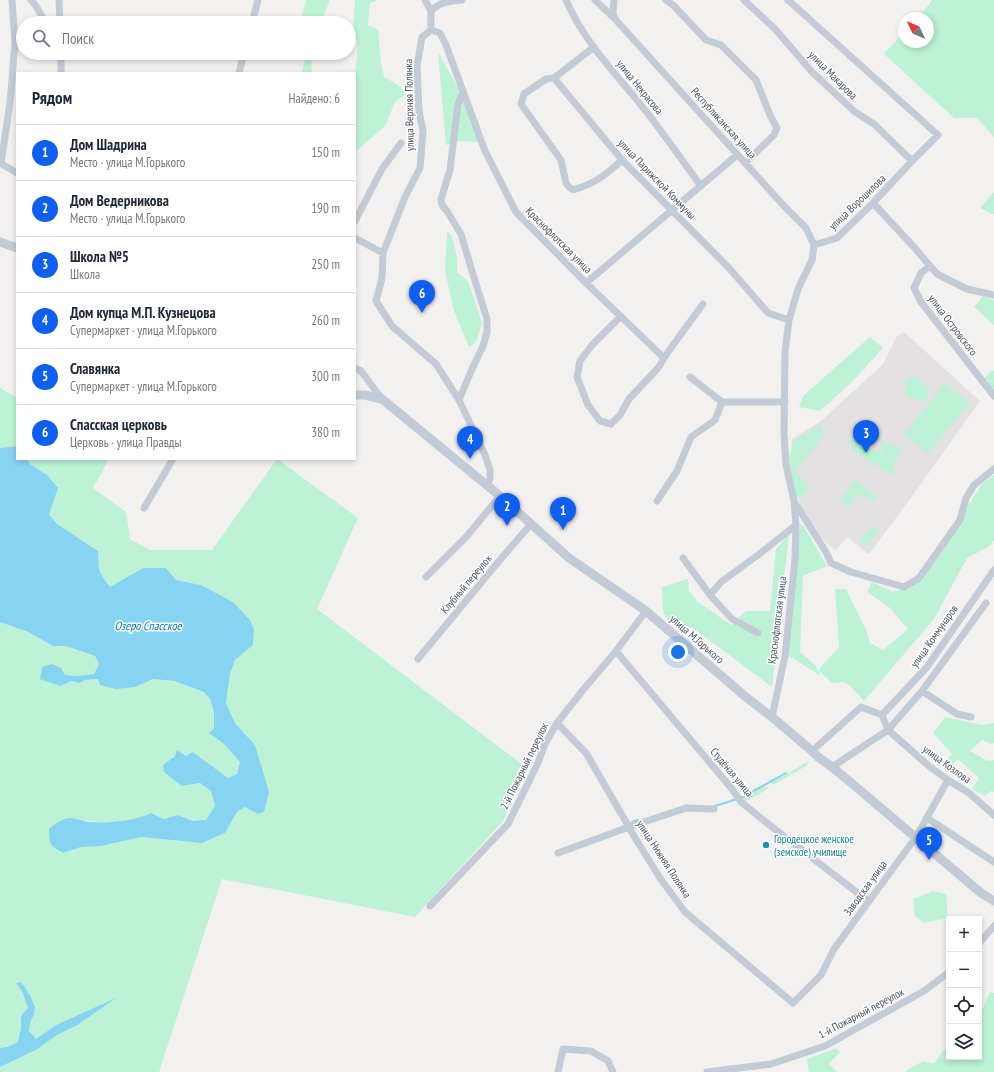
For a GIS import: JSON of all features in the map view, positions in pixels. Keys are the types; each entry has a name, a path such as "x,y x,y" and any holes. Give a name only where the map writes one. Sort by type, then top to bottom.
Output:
{"street":[{"path":"12,0 16,43 10,103 0,163 16,172"},
{"path":"31,0 42,16"},
{"path":"59,0 60,16"},
{"path":"254,16 258,0"},
{"path":"425,0 431,10 431,30"},
{"path":"431,10 446,1 462,0"},
{"name":"улица Некрасова","path":"566,0 582,30 594,47 652,119 701,186"},
{"name":"Республиканская улица","path":"595,0 615,19 784,206 806,228 814,245"},
{"path":"614,0 613,14 615,19"},
{"path":"666,0 674,6 706,40 721,45 756,80 770,115 777,128 774,135 745,163"},
{"name":"улица Макарова","path":"744,0 776,30 812,72 855,112 874,124 912,161"},
{"name":"улица Ворошилова","path":"788,0 938,135 837,238 814,245"},
{"name":"Краснофлотская улица","path":"431,30 440,33 446,45 485,151 516,212 586,283 664,358"},
{"name":"улица Верхняя Полянка","path":"431,30 422,37 417,66 419,111 423,131 420,168 405,197 383,253 382,278 376,301 392,326 436,364 459,400"},
{"path":"594,47 554,78 546,79 524,94 521,104 561,160 566,183 573,190 584,187 606,175 622,160"},
{"path":"61,60 61,72"},
{"path":"239,72 242,60"},
{"name":"улица Парижской Коммуны","path":"554,78 622,160 729,268 768,313 789,320"},
{"path":"463,91 458,104 450,170 441,199 442,205 461,234 487,319 487,332 483,346 459,400 485,455 490,470 490,478 487,486"},
{"path":"356,220 382,169 401,143"},
{"path":"586,283 737,154"},
{"path":"873,203 913,246 936,274 967,289 994,295"},
{"path":"356,239 383,253"},
{"path":"0,242 16,248"},
{"path":"690,377 722,402 785,402 785,351 789,320 798,289 812,260 814,245"},
{"name":"улица Островского","path":"930,266 921,273 914,288 921,302 994,396"},
{"path":"621,316 592,345 580,361 577,377 588,405 600,421 611,424 620,415 629,398 658,368 703,304"},
{"path":"356,368 361,371 382,399"},
{"path":"356,395 365,395 382,399"},
{"name":"улица М.Горького","path":"382,399 500,496 569,558 646,611 747,698 772,717 981,893 994,901"},
{"path":"657,501 677,471 691,437 715,420 722,402"},
{"name":"Краснофлотская улица","path":"772,717 785,656 795,559 796,525 794,501 786,465 784,434 785,402"},
{"path":"144,508 172,460"},
{"name":"Краснофлотская улица","path":"794,501 831,563 851,572 904,587 919,578 960,520 966,498 974,485 994,469"},
{"path":"426,577 467,536 500,496"},
{"name":"Клубный переулок","path":"418,659 531,524"},
{"path":"710,594 722,582 758,556 796,525"},
{"path":"683,558 710,594 732,619 758,633"},
{"name":"улица Коммунаров","path":"882,715 927,667 994,570"},
{"name":"улица Коммунаров","path":"832,767 888,730 922,691 986,604"},
{"name":"2-й Пожарный переулок","path":"430,906 508,824 537,765 545,744 557,723 616,651 646,611"},
{"name":"Студёная улица","path":"616,651 732,789 741,802 868,901"},
{"path":"922,691 956,714 971,717"},
{"path":"812,751 861,707 882,715 888,730"},
{"name":"улица Нижняя Полянка","path":"557,723 586,753 660,878 685,912 793,1003"},
{"name":"улица Козлова","path":"888,730 929,766 969,793 994,815"},
{"name":"Заводская улица","path":"793,1003 820,975 834,949 916,837 948,780"},
{"path":"558,853 686,808 714,809"},
{"path":"927,818 994,862"},
{"path":"982,940 994,926"},
{"name":"1-й Пожарный переулок","path":"707,1072 771,1064 825,1046 924,991 946,974"},
{"path":"558,1072 563,1049 592,1051 608,1062 613,1072"}],"shaded area":[{"path":"904,332 980,401 869,554 847,537 836,550 815,534 801,508 790,468 792,439 821,421 883,364 897,336"}],"green space":[{"path":"306,0 330,0 324,16 302,16"},
{"path":"355,0 378,0 370,3 368,25 378,30 381,63 384,77 400,86 405,95 395,102 385,126 356,151 355,72 358,46 356,40 356,16 354,16"},
{"path":"932,0 994,0 994,137 977,118 954,118 884,54 898,39 898,48 934,48 934,12 923,12"},
{"path":"438,52 459,90 455,103 463,100 479,142 460,141 446,145"},
{"path":"305,60 312,60 312,72 302,72"},
{"path":"994,192 994,214 991,214 980,208"},
{"path":"447,231 452,236 457,256 457,272 468,281 482,323 476,342 469,347 454,311 445,271"},
{"path":"983,296 994,300 994,325 974,307"},
{"path":"870,337 883,348 849,385 820,411 799,407 803,396"},
{"path":"992,370 994,371 994,392 984,379"},
{"path":"916,376 929,390 926,402 907,397 905,379"},
{"path":"945,383 970,403 928,454 904,434"},
{"path":"0,388 16,397 16,446 0,448"},
{"path":"821,424 824,436 795,471 810,487 801,498 796,497 788,461 794,441"},
{"path":"846,438 882,454 881,440 902,450 895,464 894,476 854,452"},
{"path":"27,460 108,460 93,488 126,512 130,539 150,550 212,550 276,460 278,460 358,518 317,609 527,768 503,821 415,917 222,879 159,1072 0,1072 0,1067 36,1050 57,1035 76,1026 113,1000 56,1025 36,1039 29,1032 35,1007 21,982 17,982 28,1008 21,1016 21,1028 18,1042 7,1047 0,1048 0,622 28,632 53,646 66,646 95,656 99,664 94,674 75,676 65,675 61,668 61,686 71,681 80,683 85,680 98,679 100,685 135,687 153,679 174,681 204,692 210,699 214,713 214,728 209,733 224,744 240,762 237,774 228,778 193,752 186,756 175,756 163,765 182,786 200,783 211,791 215,806 206,820 194,821 178,815 164,819 151,813 131,820 111,822 70,818 63,853 81,847 101,846 141,837 202,843 225,833 237,812 245,807 258,814 261,766 255,745 235,723 226,704 230,674 235,660 253,645 250,620 233,602 201,585 176,580 143,568 110,587 99,570 98,551 57,524 49,513 47,475 30,464"},
{"path":"994,475 994,540 990,546 967,558 934,619 864,701 848,684 844,682 832,683 818,670 839,647 835,589 846,589 866,630 870,643 883,650 908,629 890,608 867,592 872,582 893,592 920,581 982,484"},
{"path":"855,480 877,497 873,501 859,494 848,509 840,499"},
{"path":"800,524 803,525 827,566 803,576 800,652 815,665 821,676 786,654"},
{"path":"872,527 880,531 867,546 859,539"},
{"path":"789,534 772,687 693,628 670,623 663,612 662,587 688,579 689,591 698,602 731,625 746,611 770,611 776,549"},
{"path":"945,717 982,725 994,723 994,743 992,744 982,740 970,751 988,761 994,760 994,792 991,791 985,796 972,789 979,778 958,759 950,768 943,763 952,754 933,733"},
{"path":"809,761 806,766 773,785 768,780 780,778"},
{"path":"762,785 769,788 745,802 740,797"},
{"path":"933,891 946,894 948,916 946,916 946,918 924,923 915,916 913,899"},
{"path":"990,992 994,993 994,1072 904,1072 923,1061 934,1064 946,1048 946,1060 982,1060 982,1010"},
{"path":"836,1048 840,1052 829,1064 837,1072 809,1072 807,1059"}],"water":[{"name":"Озеро Спасское","path":"16,446 16,460 27,460 30,464 47,475 58,488 49,514 57,524 98,551 99,570 110,587 143,568 166,568 176,580 201,585 233,602 250,620 254,630 253,645 235,660 230,674 226,703 235,723 255,745 269,792 264,812 258,814 245,807 237,812 225,833 202,843 141,837 101,846 81,847 63,853 51,844 49,829 67,818 75,818 89,822 112,822 128,820 151,813 164,819 178,815 193,821 206,820 215,806 211,791 200,783 182,786 164,772 163,765 175,756 177,750 186,756 193,752 228,778 237,774 240,762 224,744 209,733 214,728 214,713 210,699 204,692 174,681 153,679 135,687 116,689 100,685 98,679 85,680 80,683 71,681 61,686 40,679 42,667 52,664 61,668 65,675 75,676 94,674 99,664 95,656 66,646 53,646 28,632 0,622 0,448"},
{"path":"21,982 30,995 35,1007 29,1031 36,1039 56,1025 116,998 76,1026 57,1035 36,1050 0,1067 0,1048 7,1047 18,1042 21,1028 21,1016 28,1008 22,991 16,983"}],"waterway":[{"path":"741,798 786,773"},
{"path":"715,806 737,799"},
{"path":"632,822 638,820"}],"place":[{"name":"Спасская церковь","path":"422,313"},
{"name":"Школа №5","path":"866,453"},
{"name":"Дом купца М.П. Кузнецова","path":"470,459"},
{"name":"Дом Ведерникова","path":"507,526"},
{"name":"Дом Шадрина","path":"563,530"},
{"name":"Городецкое женское (земское) училище","path":"766,845"},
{"name":"Славянка","path":"929,860"}]}
